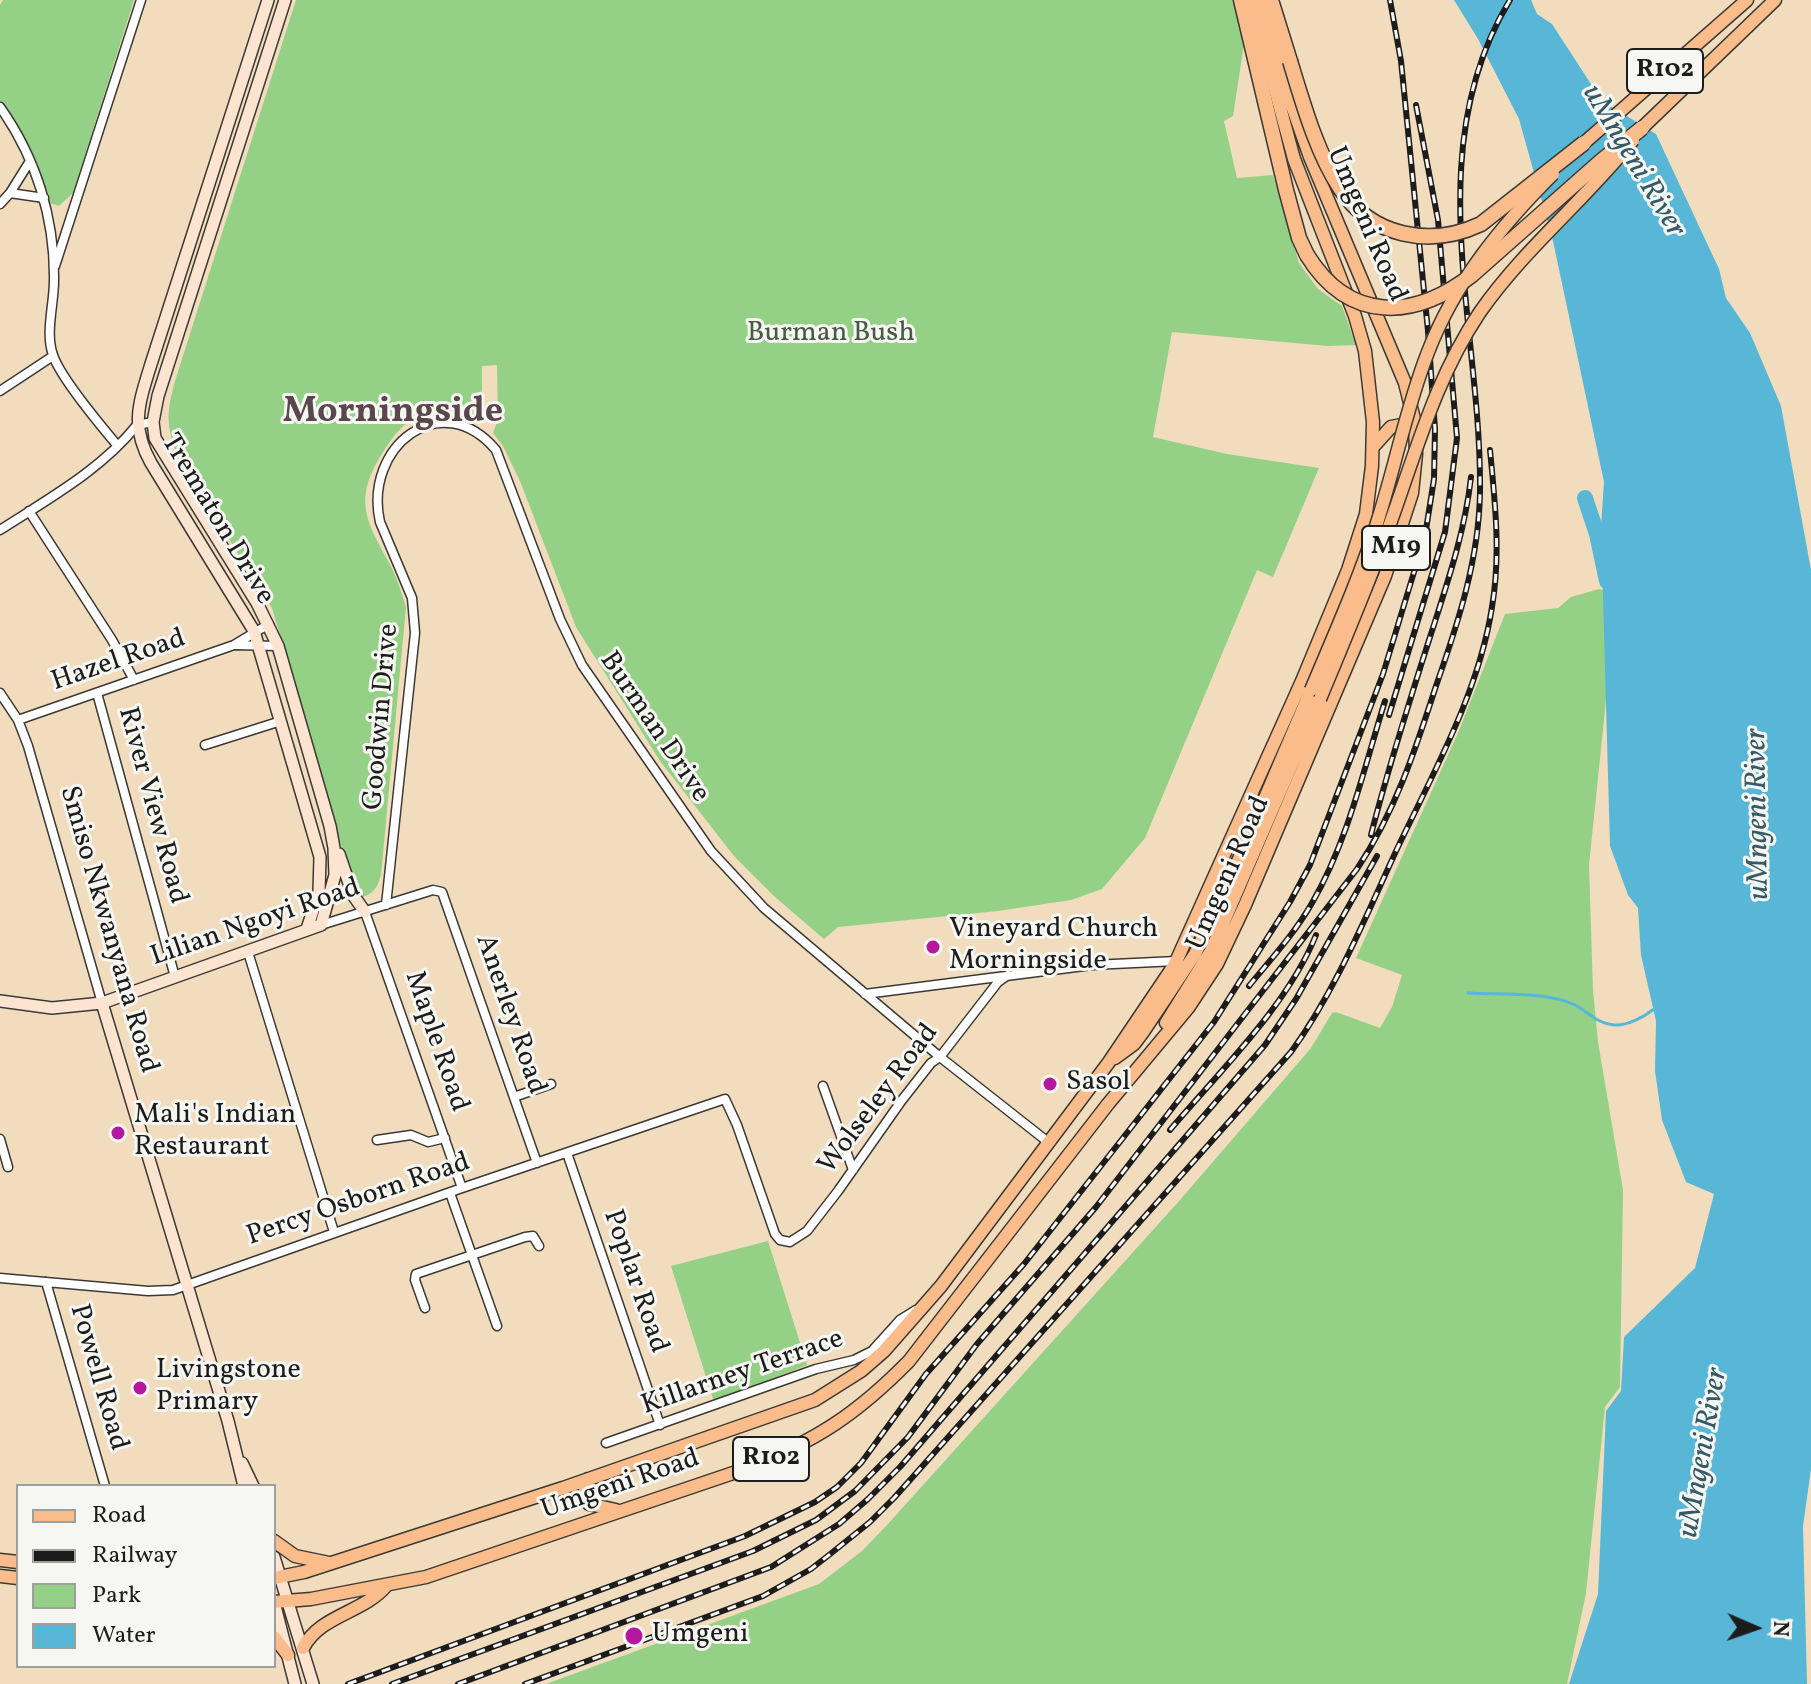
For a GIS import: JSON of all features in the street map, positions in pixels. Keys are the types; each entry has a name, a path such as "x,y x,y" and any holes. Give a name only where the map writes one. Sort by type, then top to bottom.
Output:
{"highway":[{"path":"1241,0 1286,190 1304,249 1329,284 1351,298 1376,307 1413,307 1455,287 1642,128"},
{"path":"1271,0 1317,138 1338,185 1359,210 1382,226 1400,233 1437,237 1464,232 1481,224 1584,143"}],"main road":[{"name":"Umgeni Road","path":"277,1578 333,1563 588,1479 815,1400 861,1371 924,1307 1109,1062 1177,961 1296,696 1348,570 1366,514 1373,447 1372,400 1365,351 1355,316 1294,159 1251,0"},
{"name":"Umgeni Road","path":"276,1602 426,1577 748,1468 792,1451 822,1434 859,1408 909,1361 1140,1063 1188,1008 1217,964 1281,823 1401,534 1412,493 1416,454 1415,423 1397,361 1310,157 1290,100 1263,0"},
{"name":"R102","path":"1584,143 1747,0"},
{"name":"R102","path":"1642,128 1770,5"},
{"path":"1109,1062 1134,1044 1195,954 1373,569 1432,403 1463,340 1480,312 1522,259 1615,163 1642,128"},
{"path":"1140,1063 1211,951 1316,694 1372,538 1412,398 1441,323 1466,277 1490,244 1529,198 1584,143"},
{"path":"1373,447 1391,427 1415,423"},
{"path":"588,1479 584,1495 589,1504 619,1511"},
{"path":"276,1542 295,1556 333,1563"},
{"path":"303,1648 313,1632 370,1601 386,1586"},
{"path":"276,1640 289,1661"}],"street":[{"path":"54,269 141,0"},
{"name":"Trematon Drive","path":"268,0 144,387 137,425 140,441 254,631 322,867 307,929"},
{"name":"Trematon Drive","path":"285,0 177,337 153,422 155,438 269,624 278,646 331,832 335,875 321,925"},
{"path":"242,81 258,86"},
{"path":"0,107 21,140 44,198 54,269 53,356 88,409 117,445"},
{"path":"0,204 30,161"},
{"path":"214,167 230,174"},
{"path":"10,193 44,198"},
{"path":"192,237 208,242"},
{"path":"162,332 177,337"},
{"path":"0,391 53,356"},
{"path":"0,530 94,468 137,425 153,422"},
{"name":"Goodwin Drive","path":"386,905 415,623 412,598 380,522 378,482 388,456 413,432 444,423 457,425 481,436"},
{"name":"Burman Drive","path":"481,436 496,450 560,619 596,689 721,863 764,908 940,1057 1048,1142"},
{"path":"126,439 140,441 155,438"},
{"path":"29,511 112,640 134,680"},
{"path":"197,538 210,528"},
{"name":"Hazel Road","path":"18,720 234,645 269,624"},
{"name":"Hazel Road","path":"234,645 278,646"},
{"name":"Smiso Nkwanyana Road","path":"0,693 18,720 31,756 240,1460 244,1484"},
{"name":"River View Road","path":"97,693 175,977"},
{"path":"205,745 281,721"},
{"path":"292,757 308,752"},
{"path":"316,842 326,848 329,846 331,832"},
{"path":"331,832 353,895 365,912"},
{"name":"Lilian Ngoyi Road","path":"0,1001 52,1008 102,1003 307,929 433,890"},
{"name":"Anerley Road","path":"433,890 440,890 444,895 537,1163"},
{"name":"Maple Road","path":"365,912 462,1188"},
{"path":"248,952 334,1232"},
{"path":"865,994 1092,965 1177,961"},
{"name":"Wolseley Road","path":"780,1240 790,1242 807,1231 931,1063 940,1057 998,982 1008,975"},
{"path":"514,1097 551,1084"},
{"path":"823,1086 853,1170"},
{"name":"Percy Osborn Road","path":"0,1278 161,1292 725,1099 769,1220 780,1240"},
{"path":"377,1140 411,1135 428,1142 445,1138"},
{"path":"0,1139 8,1167"},
{"name":"Poplar Road","path":"567,1153 660,1425"},
{"path":"450,1193 497,1326"},
{"path":"425,1308 415,1280 416,1274 525,1237 533,1236 539,1246"},
{"name":"Powell Road","path":"46,1282 104,1484"},
{"name":"Killarney Terrace","path":"606,1443 816,1369 864,1356 878,1346 900,1320 924,1307"},
{"name":"Smiso Nkwanyana Road","path":"240,1460 252,1484"},
{"path":"277,1578 288,1601 313,1684"},
{"path":"276,1610 295,1684"}],"green space":[{"path":"3,0 134,0 73,193 59,206 50,203 41,193 7,116 0,109 0,5"},
{"name":"Burman Bush","path":"296,0 1234,0 1244,44 1233,116 1224,121 1237,178 1273,175 1299,263 1318,289 1342,306 1356,345 1328,346 1172,332 1153,437 1227,454 1319,468 1273,577 1257,570 1145,838 1102,889 1071,900 998,911 838,927 824,939 775,897 734,856 660,761 576,627 520,481 493,433 498,420 497,365 482,366 482,404 478,416 464,418 436,413 409,421 383,452 368,482 368,519 406,607 381,875 370,893 363,897 355,893 272,608 178,458 169,420 175,381"},
{"path":"1599,589 1606,591 1612,642 1589,865 1593,991 1598,1042 1623,1190 1620,1387 1605,1407 1586,1593 1567,1684 546,1684 819,1584 862,1551 1180,1200 1311,1048 1332,1013 1380,1028 1392,1007 1402,975 1356,958 1458,733 1505,614 1558,608 1571,597"},
{"path":"768,1241 807,1365 714,1402 671,1266"}],"water":[{"name":"uMngeni River","path":"1454,0 1531,0 1537,14 1552,24 1602,101 1656,134 1719,269 1726,298 1750,333 1781,406 1811,570 1811,1469 1803,1526 1807,1684 1569,1684 1598,1594 1606,1411 1621,1391 1624,1337 1695,1268 1714,1194 1686,1182 1662,1120 1655,1071 1656,1021 1641,955 1638,908 1628,895 1610,846 1601,526 1604,482 1553,241 1519,119"}],"waterway":[{"path":"1585,498 1607,581"},
{"path":"1468,993 1550,998 1575,1005 1598,1020 1614,1025 1635,1020 1654,1009"}],"railway":[{"path":"348,1684 745,1536 815,1502 837,1487 861,1463 926,1374 1024,1264 1214,1022 1290,902 1310,865 1383,674 1425,536 1434,479 1435,429 1428,331 1401,61 1390,0"},
{"path":"392,1684 753,1551 816,1520 855,1491 908,1437 977,1344 1096,1207 1357,869 1382,826 1412,757 1459,615 1476,542 1480,492 1478,430 1461,242 1461,179 1467,118 1482,58 1510,0"},
{"path":"1389,715 1445,532 1457,438 1438,220 1416,105"},
{"path":"525,1684 763,1596 811,1569 870,1522 1291,1052 1322,1004 1349,953 1454,731 1477,670 1495,587 1496,528 1490,450"},
{"path":"1371,835 1455,558 1471,477"},
{"path":"1249,986 1298,925 1325,879 1354,804 1385,701"},
{"path":"458,1684 771,1567 839,1524 868,1499 900,1467 1265,1045 1296,999 1377,856"},
{"path":"1170,1130 1270,1012 1304,961 1316,935"}],"place":[{"name":"Vineyard Church Morningside","path":"933,947"},
{"name":"Sasol","path":"1050,1084"},
{"name":"Mali's Indian Restaurant","path":"118,1133"},
{"name":"Livingstone Primary","path":"140,1388"},
{"name":"Umgeni","path":"634,1636"}],"district":[{"name":"Morningside","path":"393,414"}]}
